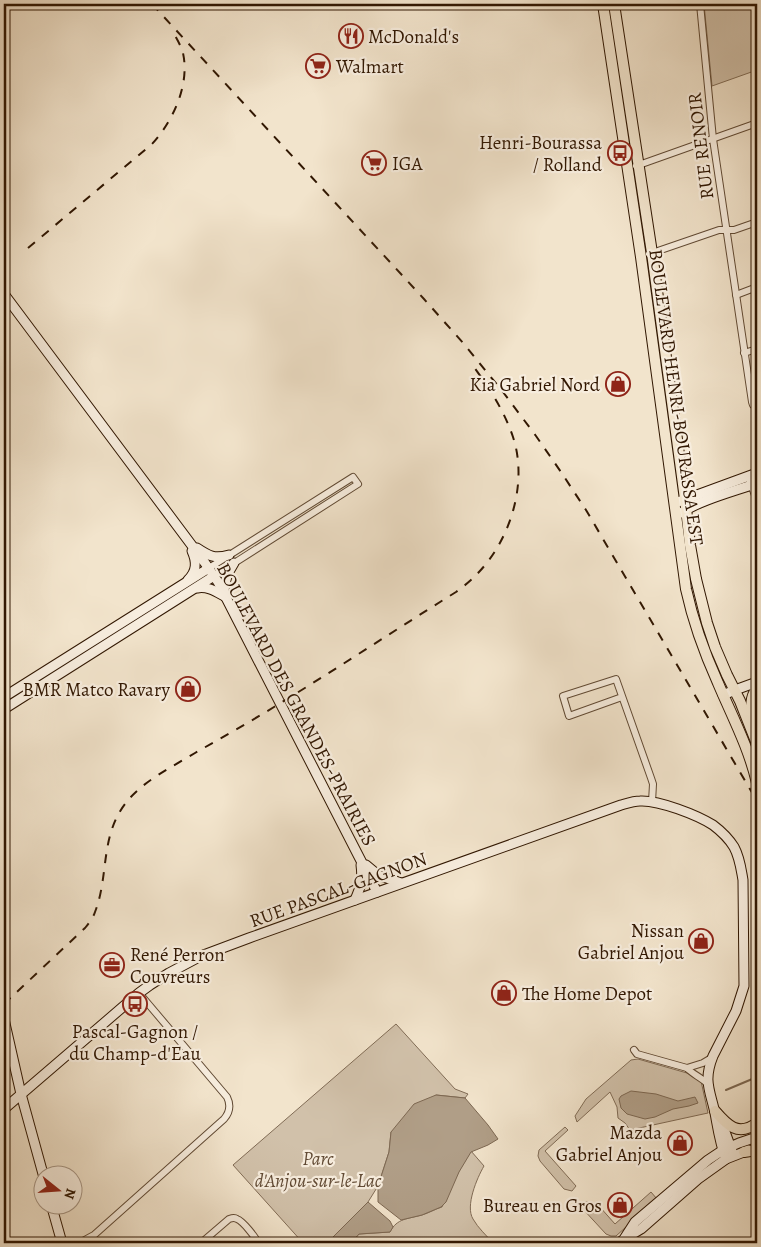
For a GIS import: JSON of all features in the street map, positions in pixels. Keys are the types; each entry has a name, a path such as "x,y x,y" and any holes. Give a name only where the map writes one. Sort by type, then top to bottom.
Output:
{"main road":[{"name":"BOULEVARD HENRI-BOURASSA EST","path":"603,4 641,257 675,517 690,610 708,661 748,751 757,783"},
{"name":"BOULEVARD HENRI-BOURASSA EST","path":"614,4 652,253 692,557 702,606 720,661 735,690 756,741"},
{"name":"BOULEVARD DES GRANDES-PRAIRIES","path":"4,294 211,572 377,892"},
{"path":"675,517 686,504 702,494 752,482 757,473"},
{"path":"674,504 686,504"},
{"path":"187,539 212,557 231,559 230,570 224,587 224,596"},
{"path":"180,587 191,577 196,566 194,554 187,539"},
{"path":"4,697 180,587 211,572"},
{"path":"4,709 195,588 211,572"},
{"path":"195,588 203,587 215,590 224,596"},
{"path":"723,695 757,682"},
{"path":"756,741 751,698 757,688"},
{"name":"RUE PASCAL-GAGNON","path":"4,1109 139,993 169,973 213,951 622,804 640,801 660,803 697,817 714,826 733,846 741,865 743,880 744,980 742,995 713,1056"},
{"path":"360,859 378,875 401,883"},
{"path":"355,900 362,880 360,859"},
{"path":"757,972 757,1007"},
{"path":"4,1018 21,1094 40,1164"},
{"path":"713,1056 708,1084 718,1131 728,1153"},
{"path":"715,1111 728,1126 736,1129 744,1129 757,1123"},
{"path":"622,1241 641,1229 728,1153 757,1137"},
{"path":"728,1153 757,1149"},
{"path":"54,1214 62,1243"}],"street":[{"name":"RUE RENOIR","path":"700,4 713,139 744,354 752,402 757,408"},
{"path":"628,168 757,123"},
{"path":"641,257 718,230 734,230 757,222"},
{"path":"736,295 757,287"},
{"path":"744,354 757,349"},
{"path":"211,572 353,477 358,484 231,559"},
{"path":"752,482 757,501"},
{"path":"622,697 570,716 563,696 616,679 653,784 652,802"},
{"path":"74,1243 94,1235 224,1119 230,1108 230,1102 227,1097 139,993"},
{"path":"634,1050 637,1054 687,1068 708,1084"},
{"path":"687,1068 703,1064 713,1056"},
{"path":"201,1243 229,1219 234,1218 239,1220 256,1238 258,1243"}],"green space":[{"path":"704,4 757,4 757,70 712,86"},
{"name":"Parc d'Anjou-sur-le-Lac","path":"396,1024 455,1089 468,1094 465,1098 436,1095 391,1132 389,1152 378,1186 368,1202 327,1243 303,1243 233,1165"},
{"path":"638,1059 694,1075 701,1081 708,1113 630,1130 618,1118 617,1107 610,1092 577,1122 575,1116 586,1099 631,1060"},
{"path":"565,1127 568,1130 545,1151 576,1186 572,1191 564,1189 540,1161 538,1156 539,1150"},
{"name":"Parc d'Anjou-sur-le-Lac","path":"471,1151 484,1166 473,1192 470,1207 471,1213 477,1226 493,1243 384,1243 378,1241 377,1243 351,1243 359,1234 390,1232 396,1224 408,1218 442,1207"},
{"path":"651,1192 657,1199 616,1236 606,1234 582,1208 583,1202 588,1202 596,1208 599,1206 615,1224"}],"shaded area":[{"path":"631,1091 656,1094 678,1101 695,1097 698,1103 645,1119 627,1114 621,1108 619,1099"},
{"path":"436,1095 465,1098 498,1139 471,1152 459,1172 446,1202 441,1207 422,1215 401,1220 378,1202 378,1186 389,1152 391,1132 414,1104"},
{"path":"368,1202 390,1221 393,1227 390,1232 359,1234 351,1243 327,1243"}],"waterway":[{"path":"726,1090 757,1077"}],"railway":[{"path":"152,4 424,299 503,392 536,436 586,510 757,801"},
{"path":"28,248 152,144 167,125 182,90 185,65 183,53 173,32"},
{"path":"4,1004 85,928 92,918 102,885 108,843 112,830 125,804 139,789 167,769 297,693 456,592 474,578 490,558 500,543 514,509 519,472 517,454 509,427 489,389 471,363"}],"place":[{"name":"McDonald's","path":"351,36"},
{"name":"Walmart","path":"318,66"},
{"name":"Henri-Bourassa / Rolland","path":"620,153"},
{"name":"IGA","path":"374,163"},
{"name":"Kia Gabriel Nord","path":"618,384"},
{"name":"BMR Matco Ravary","path":"188,689"},
{"name":"Nissan Gabriel Anjou","path":"701,941"},
{"name":"René Perron Couvreurs","path":"112,965"},
{"name":"The Home Depot","path":"504,993"},
{"name":"Pascal-Gagnon / du Champ-d'Eau","path":"135,1004"},
{"name":"Mazda Gabriel Anjou","path":"680,1143"},
{"name":"Bureau en Gros","path":"620,1205"}]}
